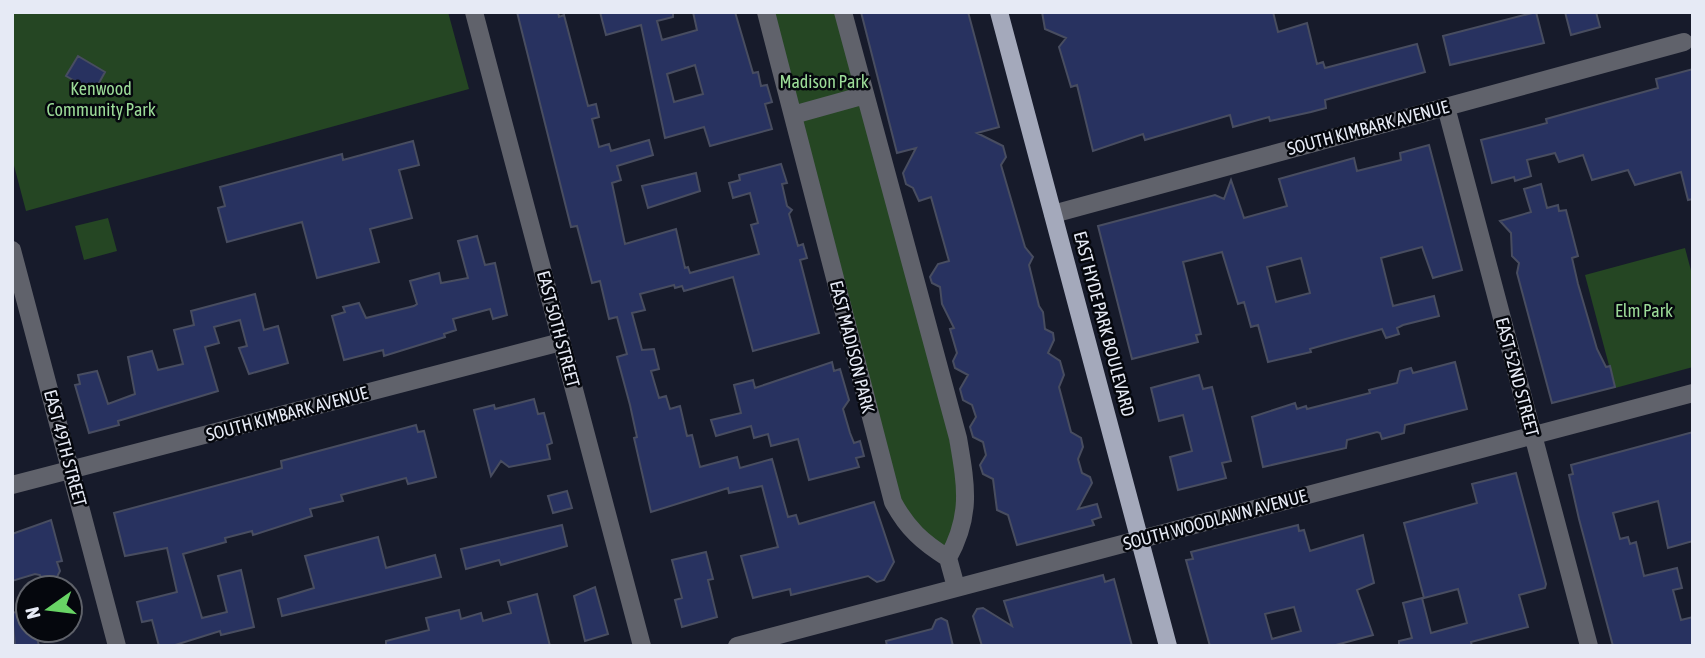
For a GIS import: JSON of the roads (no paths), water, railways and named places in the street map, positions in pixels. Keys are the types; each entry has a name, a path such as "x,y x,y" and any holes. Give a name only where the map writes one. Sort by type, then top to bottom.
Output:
{"main road":[{"name":"EAST HYDE PARK BOULEVARD","path":"999,12 1168,646"}],"street":[{"name":"EAST 50TH STREET","path":"474,12 642,646"},
{"name":"EAST MADISON PARK","path":"765,12 893,502 905,524 920,541 948,558"},
{"path":"844,12 958,438 964,474 965,519 948,558 956,587"},
{"name":"SOUTH KIMBARK AVENUE","path":"1053,214 1684,42"},
{"path":"793,115 866,95"},
{"name":"EAST 52ND STREET","path":"1446,107 1588,646"},
{"name":"EAST 49TH STREET","path":"12,250 117,646"},
{"name":"SOUTH KIMBARK AVENUE","path":"12,485 561,342"},
{"name":"SOUTH WOODLAWN AVENUE","path":"737,646 1693,393"}],"park label":[{"name":"Madison Park","path":"824,82"},
{"name":"Kenwood Community Park","path":"101,99"},
{"name":"Elm Park","path":"1644,311"}]}
